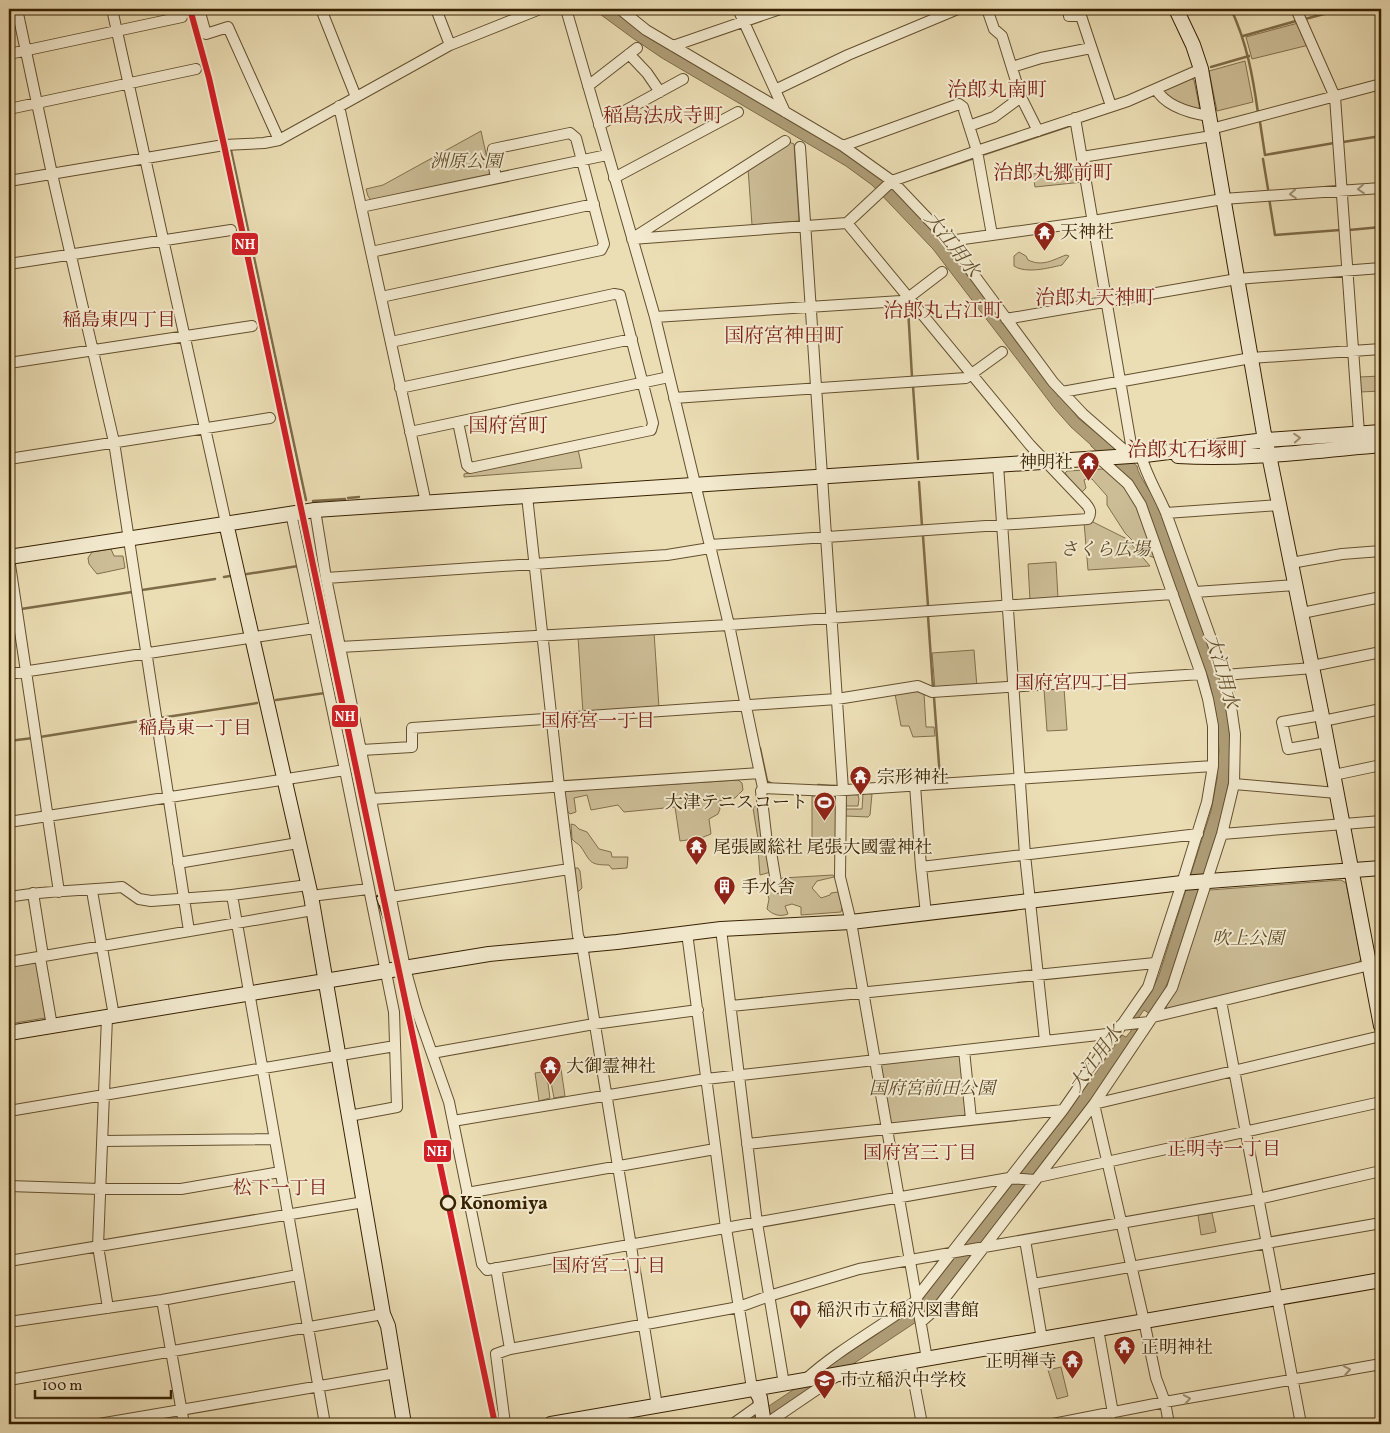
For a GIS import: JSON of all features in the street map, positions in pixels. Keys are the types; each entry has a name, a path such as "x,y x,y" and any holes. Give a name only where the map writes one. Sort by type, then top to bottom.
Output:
{"street":[{"path":"17,9 52,174 114,442 189,931"},
{"path":"112,9 204,428 311,897 383,1314 388,1326 404,1424"},
{"path":"199,9 206,34 228,27 279,140"},
{"path":"321,9 356,97"},
{"path":"436,9 450,44"},
{"path":"9,181 224,145 264,143 279,140 450,44 540,9"},
{"path":"566,9 655,317 729,625 763,788 761,791 767,843 771,852 777,888"},
{"path":"620,9 646,30 843,146 892,181 949,241 1053,382 1083,414 1136,456 1207,458 1269,455 1381,445"},
{"path":"738,9 785,112"},
{"path":"673,46 780,9"},
{"path":"775,90 938,13 958,9"},
{"path":"987,9 994,29 1002,36 1021,97 1038,131"},
{"path":"1068,9 1069,16 1081,16 1112,106"},
{"path":"1176,9 1193,44 1201,70 1265,440 1323,718 1381,1026"},
{"path":"1296,9 1335,97 1359,433"},
{"path":"9,54 182,17"},
{"path":"1012,67 1040,58 1091,48"},
{"path":"588,86 633,51 660,92"},
{"path":"9,109 196,69"},
{"path":"632,239 847,223 892,181 1112,106 1201,70"},
{"path":"599,125 683,79"},
{"path":"1082,157 1335,97 1381,84"},
{"path":"1156,88 1159,94 1175,106 1211,127"},
{"path":"969,126 994,117 1021,97"},
{"path":"843,146 959,104 962,107 977,151 992,235"},
{"path":"339,106 426,503"},
{"path":"614,178 738,112"},
{"path":"920,1321 938,1307 981,1248 1094,1104 1172,988 1222,834 1234,784 1235,734 1229,693 1224,675 1166,513 1158,494 1136,456 1075,118"},
{"path":"381,297 601,250 604,244 594,204 576,138 570,133 493,149 492,156 496,178"},
{"path":"632,239 784,141"},
{"path":"800,147 842,790 840,877 852,922 927,1359"},
{"path":"361,208 607,155"},
{"path":"949,241 1093,221 1223,199 1381,188"},
{"path":"371,252 594,204"},
{"path":"326,578 667,555 710,546 1088,519 1090,510 1086,504 1046,462 972,375 847,223"},
{"path":"9,264 231,230"},
{"path":"1006,318 1237,279 1381,268"},
{"path":"655,317 902,300 908,298 942,272"},
{"path":"391,342 614,294 620,295 653,424 652,430 470,468 466,466 458,422"},
{"path":"9,363 252,326"},
{"path":"400,388 632,339"},
{"path":"1062,392 1251,358 1381,349"},
{"path":"674,398 966,378 1002,352"},
{"path":"410,432 669,377"},
{"path":"9,459 270,418"},
{"path":"60,892 9,558 314,510 1136,456 1265,440 1381,432"},
{"path":"805,1380 822,1365 892,1319 917,1300 1063,1110 1148,986 1184,883 1207,802 1213,766 1213,726 1201,674 1140,505 1128,484 1100,458"},
{"path":"998,466 1025,855 1045,1040"},
{"path":"527,496 551,719 578,936 582,945 657,1406"},
{"path":"1166,513 1280,505"},
{"path":"314,510 405,968 449,1102 482,1264 487,1270 1010,1178 1035,1179 1381,1102"},
{"path":"291,514 394,1012 397,1107 349,1116"},
{"path":"1291,563 1342,554 1381,551"},
{"path":"1195,592 1296,585"},
{"path":"340,647 729,625 1172,594"},
{"path":"1302,613 1381,597"},
{"path":"9,674 315,628"},
{"path":"1224,675 1312,667 1381,652"},
{"path":"362,750 412,747 412,728 837,699 918,686 932,692 1201,674"},
{"path":"1327,742 1288,749 1282,722 1381,709"},
{"path":"1334,775 1381,765"},
{"path":"763,788 842,790 1213,766"},
{"path":"9,822 345,770"},
{"path":"372,799 760,773"},
{"path":"1234,784 1337,794"},
{"path":"915,785 926,914"},
{"path":"1222,834 1381,821"},
{"path":"921,867 1198,834"},
{"path":"178,863 298,843"},
{"path":"9,1033 489,954 721,929 852,922 1184,883 1381,868"},
{"path":"391,898 569,869"},
{"path":"9,897 33,893 92,891 122,887 139,899 151,902 232,895 311,897 368,889"},
{"path":"92,891 102,946 110,1016 104,1096 98,1246 108,1308"},
{"path":"33,893 52,1026"},
{"path":"232,895 324,1424"},
{"path":"9,962 237,923 311,897"},
{"path":"721,929 757,1223 784,1384"},
{"path":"687,933 738,1307 751,1382 762,1407 765,1424 838,1374"},
{"path":"731,1006 1155,963"},
{"path":"452,1121 706,1079 1045,1040 1149,1021 1221,1001 1370,965"},
{"path":"1221,1001 1301,1424"},
{"path":"432,1053 594,1024 698,1010"},
{"path":"1094,1104 1381,1036"},
{"path":"9,1111 395,1046"},
{"path":"964,1050 971,1118"},
{"path":"1094,1104 1156,1378 1165,1402 1169,1424"},
{"path":"748,1144 971,1118 1063,1110"},
{"path":"102,1141 274,1138"},
{"path":"467,1193 716,1149"},
{"path":"505,1424 496,1354 510,1349 738,1307 859,1269 1258,1199 1381,1171"},
{"path":"9,1186 181,1189 280,1172"},
{"path":"9,1261 364,1202"},
{"path":"1033,1284 1381,1224"},
{"path":"1025,1240 1042,1339"},
{"path":"496,1268 510,1349"},
{"path":"9,1322 162,1300 298,1275"},
{"path":"552,1424 596,1420 657,1406 1381,1280"},
{"path":"162,1300 184,1424"},
{"path":"9,1380 383,1314"},
{"path":"1098,1329 1113,1413"},
{"path":"910,1362 922,1424"},
{"path":"1053,1424 1090,1421 1113,1413 1165,1402 1381,1364"},
{"path":"99,1424 396,1373"},
{"path":"733,1424 762,1407"}],"green space":[{"path":"1298,23 1309,45 1252,59 1246,37"},
{"path":"1245,61 1253,102 1217,111 1209,71"},
{"path":"1189,77 1194,80 1200,110 1177,105 1162,90"},
{"name":"洲原公園","path":"481,131 490,172 488,175 371,200 368,196 366,189 383,185"},
{"path":"789,142 794,144 799,221 752,225 748,168"},
{"path":"1081,168 1083,182 1035,187 1033,174"},
{"path":"1019,252 1026,256 1028,260 1038,263 1047,262 1066,255 1069,256 1062,265 1038,270 1025,270 1014,266 1014,256"},
{"path":"1381,376 1381,391 1360,392 1359,377"},
{"path":"578,449 582,468 464,477 464,474"},
{"path":"1103,469 1123,482 1143,521 1155,558 1147,555 1125,533 1107,505 1107,496 1092,479 1084,480 1086,488 1079,492 1065,473 1067,471"},
{"name":"さくら広場","path":"1091,521 1127,539 1150,566 1088,570 1084,522"},
{"path":"111,549 114,556 123,556 125,568 97,574 89,564 88,558 92,552"},
{"path":"1056,562 1058,598 1030,600 1028,564"},
{"path":"654,632 659,708 583,713 578,637"},
{"path":"974,650 977,687 935,689 932,653"},
{"path":"1064,688 1067,730 1047,731 1044,689"},
{"path":"919,691 924,693 926,727 934,727 935,736 913,737 909,726 901,726 895,694"},
{"path":"738,780 742,783 743,790 735,798 718,801 720,809 718,814 709,819 711,834 701,838 680,841 675,807 624,812 618,805 591,810 587,795 574,798 576,812 570,814 565,803 566,791"},
{"path":"848,794 858,795 858,806 846,806 845,797"},
{"path":"863,794 872,794 870,815 868,817 846,816 846,809 862,809"},
{"name":"大津テニスコート","path":"812,796 832,796 837,798 836,845 812,844"},
{"path":"757,805 771,872 760,875 759,845 753,808"},
{"path":"571,824 587,832 599,849 611,852 612,857 628,857 627,868 612,869 609,865 591,862 580,846 572,839"},
{"path":"575,868 578,868 580,871 582,888 579,891 577,891"},
{"path":"833,875 834,877 817,881 812,888 821,898 838,892 842,907 841,912 801,915 801,907 792,904 785,906 788,914 785,915 777,915 767,909 769,899 766,888 772,887 782,878"},
{"name":"吹上公園","path":"1341,880 1346,883 1361,959 1358,963 1169,1010 1166,1007 1183,972 1207,892 1210,890"},
{"path":"35,961 38,964 47,1015 45,1018 9,1024 9,966"},
{"name":"国府宮前田公園","path":"956,1054 960,1057 966,1113 963,1116 894,1124 889,1122 880,1065 883,1063"},
{"name":"大御霊神社","path":"561,1069 565,1096 554,1098 550,1077 547,1076 550,1098 539,1101 535,1073"},
{"path":"1212,1213 1216,1232 1201,1235 1198,1215"},
{"path":"1061,1367 1068,1396 1057,1399 1048,1370"}],"shaded area":[{"path":"593,9 613,9 643,32 847,153 886,180 943,240 1078,418 1137,466 1157,503 1220,676 1229,720 1229,780 1220,823 1170,977 1150,1014 1144,1010 1139,1017 1136,1034 1095,1094 963,1266 959,1274 925,1314 916,1322 763,1424 742,1424 902,1317 923,1300 921,1298 1035,1153 1098,1068 1120,1034 1126,1037 1131,1031 1133,1015 1136,1014 1152,990 1159,975 1211,811 1217,779 1219,750 1216,713 1209,680 1140,495 1125,474 1119,472 1091,446 1055,409 933,249 872,185 846,166 662,58"}],"waterway":[{"path":"1231,9 1249,60 1258,113"},
{"path":"1305,19 1343,9"},
{"path":"1243,36 1296,21"},
{"path":"1211,67 1249,56"},
{"path":"1260,122 1265,155 1334,143"},
{"path":"982,155 1072,125"},
{"path":"1343,142 1381,136"},
{"path":"231,150 306,500"},
{"path":"930,173 974,158"},
{"path":"1263,159 1268,189"},
{"path":"1269,198 1275,235 1340,230"},
{"path":"1349,230 1381,227"},
{"path":"908,308 912,377"},
{"path":"913,386 918,459"},
{"path":"919,482 922,526"},
{"path":"348,498 359,497"},
{"path":"313,501 345,499"},
{"path":"923,536 928,606"},
{"path":"247,574 298,566 298,569"},
{"path":"224,577 230,576"},
{"path":"142,590 215,579"},
{"path":"21,609 132,592"},
{"path":"928,616 933,688"},
{"path":"276,700 325,693 324,691"},
{"path":"934,697 940,778"},
{"path":"160,718 257,703"},
{"path":"40,737 152,719"},
{"path":"9,741 33,738"},
{"path":"760,748 767,781 772,784"},
{"path":"818,785 834,786"}],"railway":[{"path":"378,897 391,937"}],"transit line":[{"name":"NH","path":"190,9 209,78 224,145 495,1424"}],"place":[{"name":"天神社","path":"1044,251"},
{"name":"神明社","path":"1089,481"},
{"name":"宗形神社","path":"861,796"},
{"name":"大津テニスコート","path":"824,821"},
{"name":"尾張國総社 尾張大國霊神社","path":"697,866"},
{"name":"手水舎","path":"725,906"},
{"name":"大御霊神社","path":"550,1085"},
{"name":"Kōnomiya","path":"448,1203"},
{"name":"稲沢市立稲沢図書館","path":"801,1329"},
{"name":"正明神社","path":"1125,1366"},
{"name":"正明禅寺","path":"1073,1380"},
{"name":"市立稲沢中学校","path":"824,1399"}],"district":[{"name":"治郎丸南町","path":"997,89"},
{"name":"稲島法成寺町","path":"663,115"},
{"name":"治郎丸郷前町","path":"1053,172"},
{"name":"治郎丸天神町","path":"1095,297"},
{"name":"治郎丸古江町","path":"943,310"},
{"name":"稲島東四丁目","path":"119,319"},
{"name":"国府宮神田町","path":"784,335"},
{"name":"国府宮町","path":"508,425"},
{"name":"治郎丸石塚町","path":"1187,449"},
{"name":"国府宮四丁目","path":"1072,682"},
{"name":"国府宮一丁目","path":"598,720"},
{"name":"稲島東一丁目","path":"195,727"},
{"name":"正明寺一丁目","path":"1224,1148"},
{"name":"国府宮三丁目","path":"920,1152"},
{"name":"松下一丁目","path":"280,1187"},
{"name":"国府宮二丁目","path":"609,1265"}],"water label":[{"name":"大江用水","path":"953,244"},
{"name":"大江用水","path":"1223,671"},
{"name":"大江用水","path":"1095,1058"}]}
